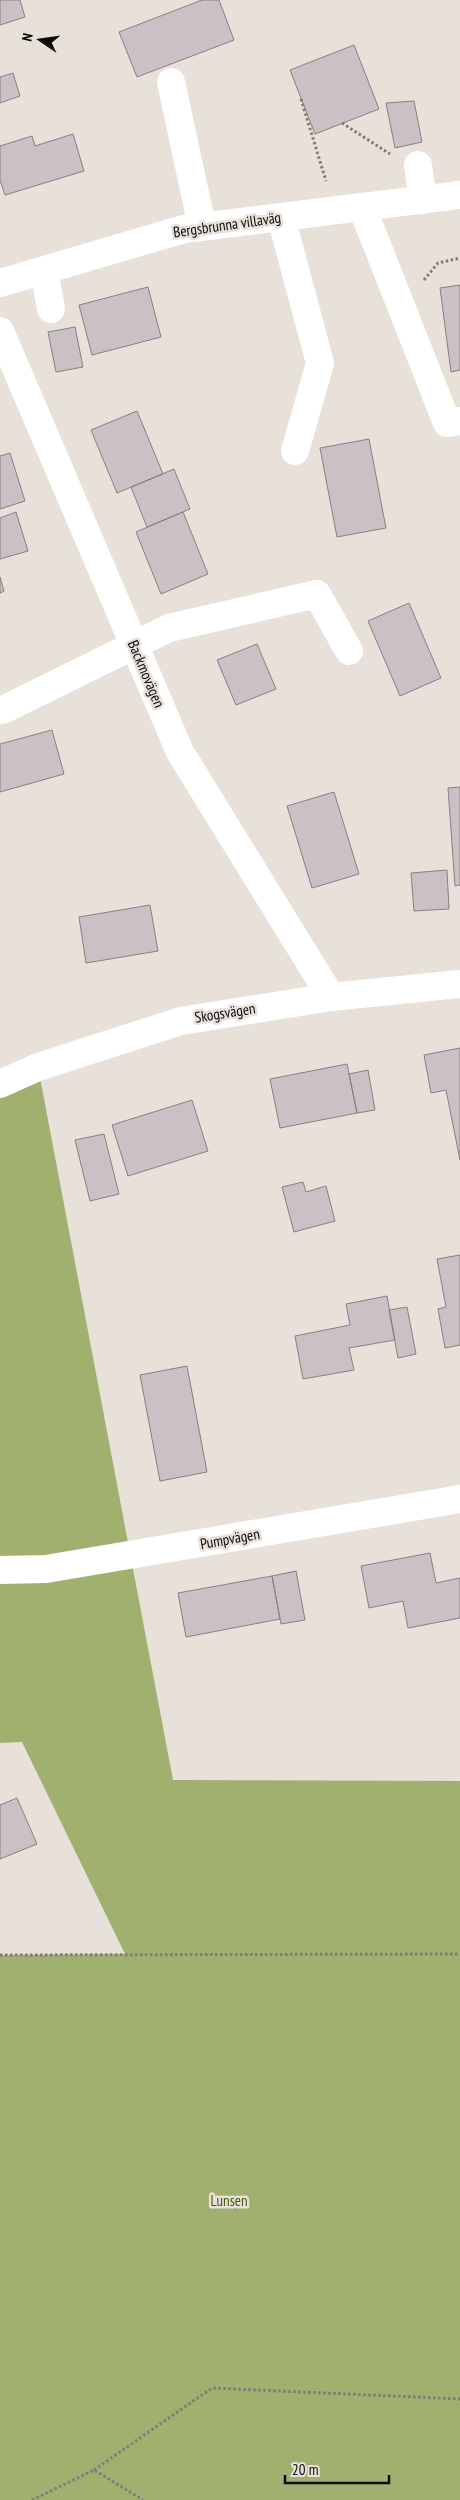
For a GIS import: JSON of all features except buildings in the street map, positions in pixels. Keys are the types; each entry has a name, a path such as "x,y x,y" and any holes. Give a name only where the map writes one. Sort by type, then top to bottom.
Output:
{"street":[{"path":"171,82 202,226"},
{"path":"418,165 423,200"},
{"name":"Bergsbrunna villaväg","path":"0,283 184,229 460,195"},
{"path":"362,207 447,424 460,421"},
{"path":"281,217 320,363 296,451"},
{"path":"44,270 51,309"},
{"name":"Backmovägen","path":"0,331 180,752 331,996"},
{"path":"3,710 169,628 317,594 349,652"},
{"name":"Skogsvägen","path":"0,1084 38,1067 181,1020 331,996 460,984"},
{"name":"Pumpvägen","path":"0,1570 46,1570 460,1499"}],"path":[{"path":"301,100 334,210"},
{"path":"342,124 385,152 418,165"},
{"path":"421,284 438,263 460,258"},
{"path":"0,1955 460,1954"},
{"path":"32,2500 94,2470 212,2388 460,2399"},
{"path":"94,2470 143,2500"}],"green space":[{"name":"Lunsen","path":"38,1067 173,1780 460,1781 460,2500 0,2500 0,1955 125,1954 22,1742 0,1743 0,1084"}]}
